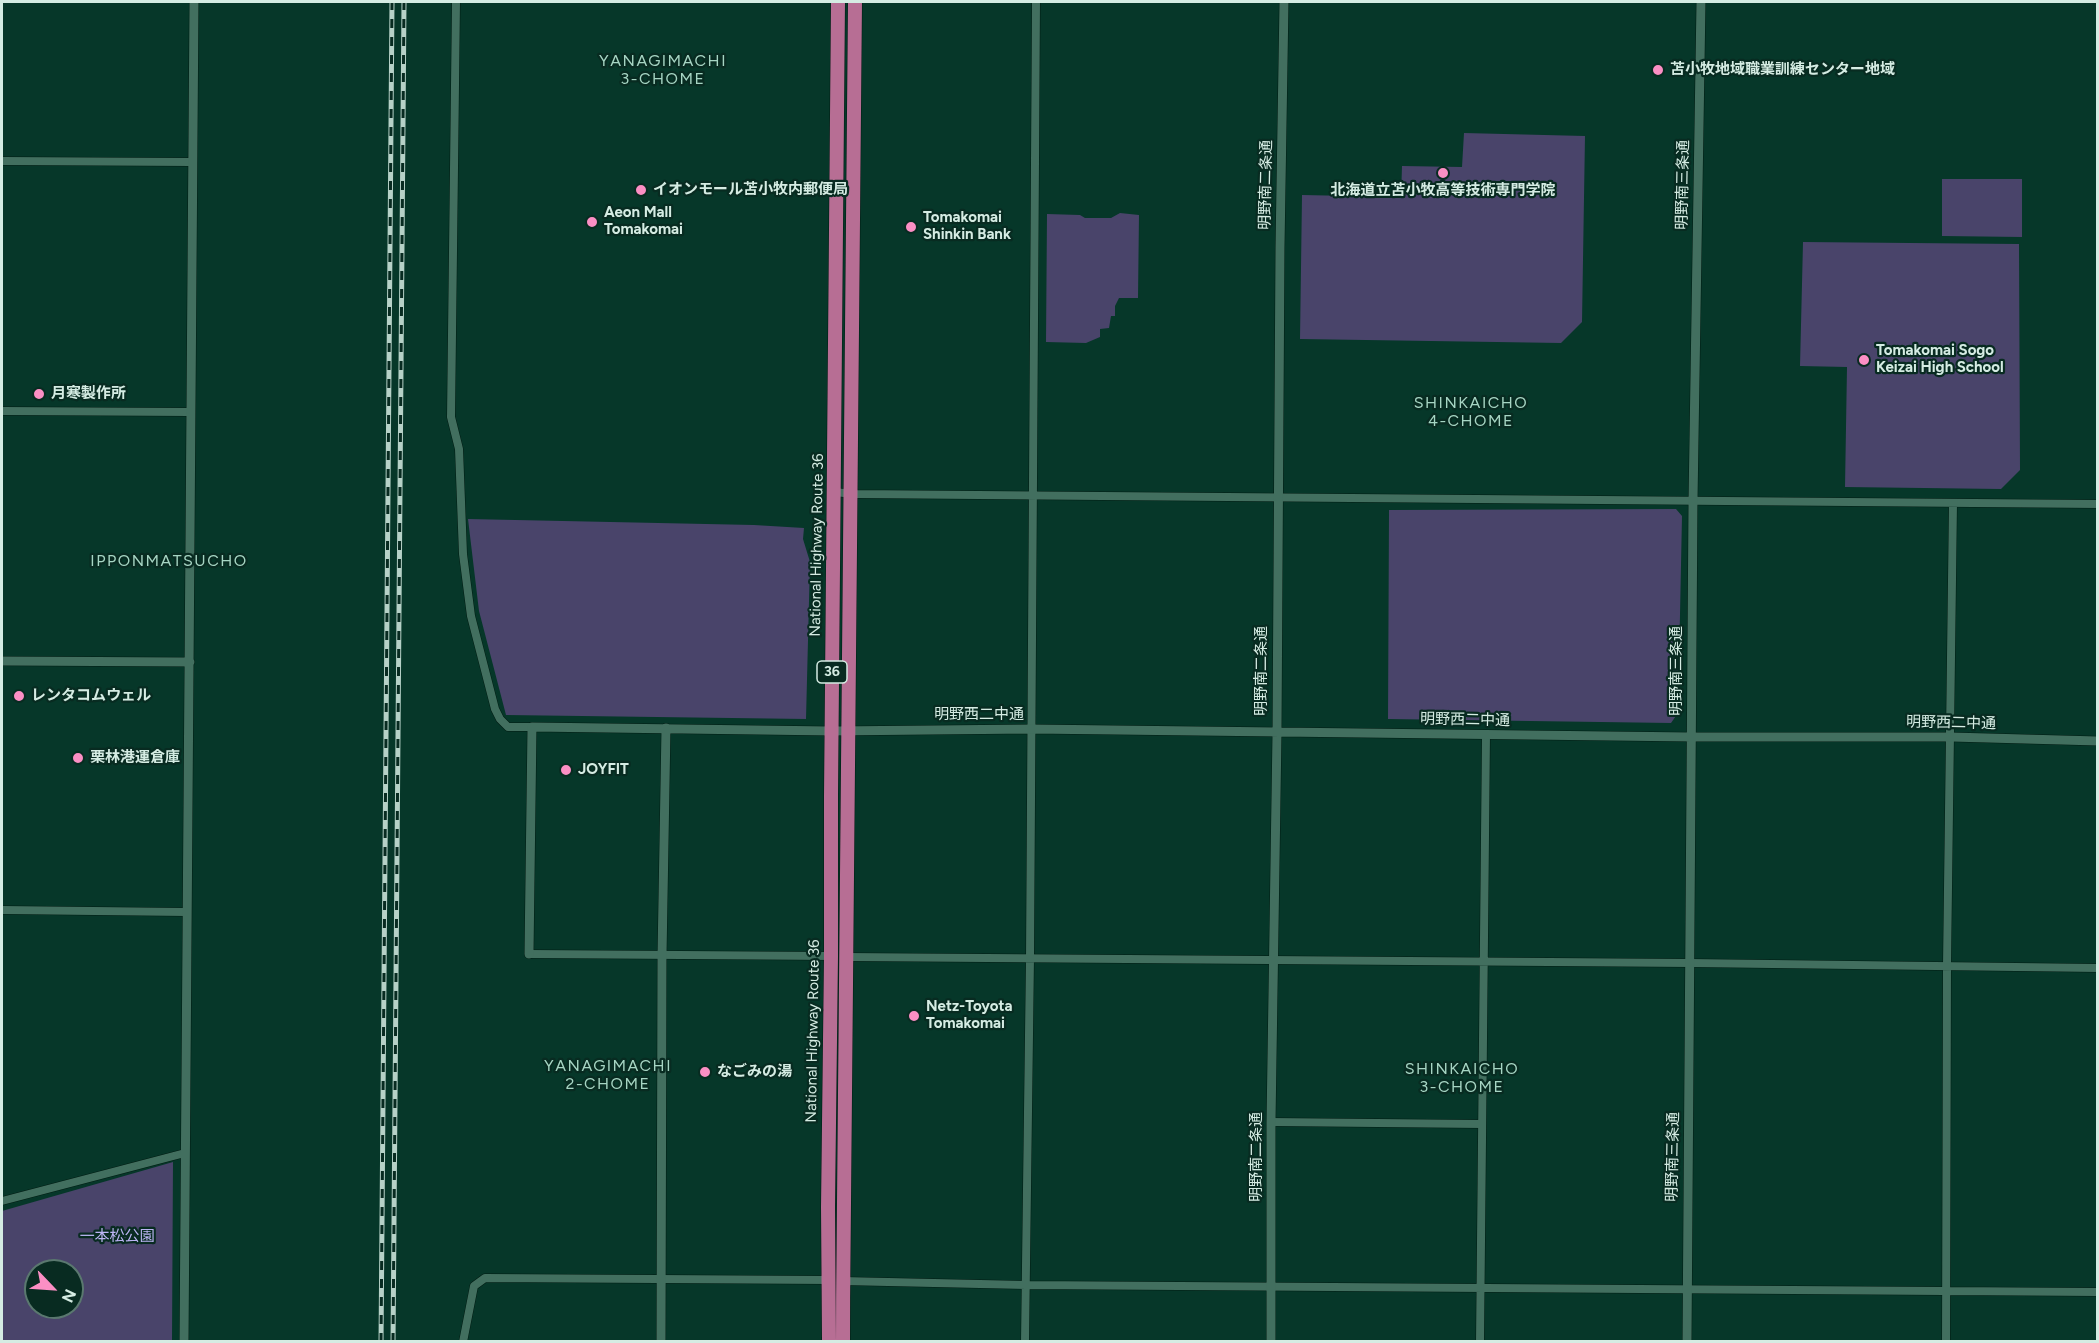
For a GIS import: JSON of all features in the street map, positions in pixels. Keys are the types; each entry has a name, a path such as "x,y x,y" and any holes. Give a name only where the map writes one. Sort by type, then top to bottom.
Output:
{"highway":[{"name":"National Highway Route 36","path":"838,2 828,1207 843,1341"},
{"name":"National Highway Route 36","path":"829,1341 836,1281 847,957 848,730 853,494 855,2"}],"street":[{"path":"184,1341 194,2"},
{"path":"456,2 451,417 459,449 463,555 471,616 495,709 500,719 508,727 532,727 529,954 2097,968"},
{"path":"1025,1341 1032,729 1036,2"},
{"name":"明野南二条通","path":"1271,1341 1271,1122 1284,2"},
{"name":"明野南三条通","path":"1686,1341 1693,501 1701,2"},
{"path":"2,161 192,162"},
{"path":"2,411 190,412"},
{"path":"835,492 853,494 2097,504"},
{"path":"1946,1341 1947,965 1953,503"},
{"path":"2,661 190,662"},
{"name":"明野西二中通","path":"532,727 832,731 1032,729 1692,737 1951,737 2097,741"},
{"path":"661,1341 662,956 666,729"},
{"path":"1480,1341 1486,735"},
{"path":"2,910 186,912"},
{"path":"1271,1122 1482,1124"},
{"path":"2,1201 185,1154"},
{"path":"463,1341 474,1286 485,1278 1026,1285 2097,1292"}],"green space":[{"path":"1464,133 1585,136 1582,322 1561,343 1300,339 1302,195 1401,197 1402,166 1462,167"},
{"path":"1942,179 2022,179 2022,237 1942,236"},
{"path":"1120,213 1139,215 1138,298 1119,298 1115,306 1115,316 1111,316 1109,328 1100,329 1100,337 1086,343 1046,342 1047,214 1111,218"},
{"path":"1803,242 2019,244 2020,470 2001,489 1845,487 1847,367 1800,366"},
{"path":"1676,509 1682,516 1678,713 1671,723 1388,719 1389,510"},
{"path":"468,519 804,528 803,539 810,562 806,719 506,715 479,611"},
{"name":"一本松公園","path":"173,1162 172,1341 2,1341 2,1211"}],"railway":[{"path":"381,1342 392,2"},
{"path":"393,1342 404,2"}],"place":[{"name":"苫小牧地域職業訓練センター地域","path":"1658,70"},
{"name":"北海道立苫小牧高等技術専門学院","path":"1443,173"},
{"name":"イオンモール苫小牧内郵便局","path":"641,190"},
{"name":"Aeon Mall Tomakomai","path":"592,222"},
{"name":"Tomakomai Shinkin Bank","path":"911,227"},
{"name":"Tomakomai Sogo Keizai High School","path":"1864,360"},
{"name":"月寒製作所","path":"39,394"},
{"name":"レンタコムウェル","path":"19,696"},
{"name":"栗林港運倉庫","path":"78,758"},
{"name":"JOYFIT","path":"566,770"},
{"name":"Netz-Toyota Tomakomai","path":"914,1016"},
{"name":"なごみの湯","path":"705,1072"}],"district":[{"name":"YANAGIMACHI 3-CHOME","path":"663,70"},
{"name":"SHINKAICHO 4-CHOME","path":"1471,412"},
{"name":"IPPONMATSUCHO","path":"169,561"},
{"name":"YANAGIMACHI 2-CHOME","path":"608,1075"},
{"name":"SHINKAICHO 3-CHOME","path":"1462,1078"}]}
